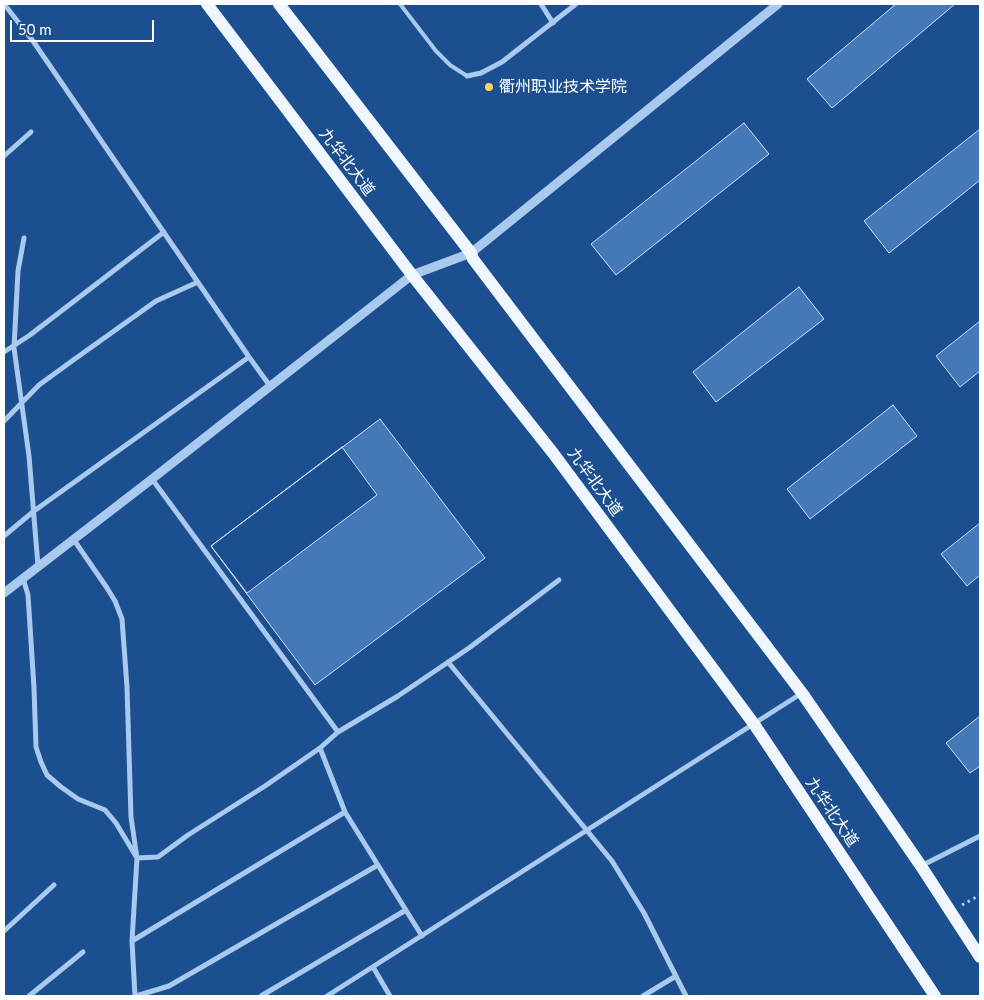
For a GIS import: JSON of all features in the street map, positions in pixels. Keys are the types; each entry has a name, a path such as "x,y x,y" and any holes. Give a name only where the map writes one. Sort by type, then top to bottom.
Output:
{"main road":[{"name":"九华北大道","path":"207,4 412,275 553,453 754,724 935,996"},
{"path":"279,4 471,253 473,259 485,275 802,694 921,866 980,957"}],"street":[{"path":"4,4 33,41 270,386"},
{"path":"541,4 552,23"},
{"path":"467,76 502,62 576,4"},
{"path":"4,593 412,275 471,253 778,4"},
{"path":"4,156 31,132"},
{"path":"4,352 15,343 30,335 164,232"},
{"path":"24,238 18,271 15,343 21,404 29,456 38,567"},
{"path":"4,421 39,385 156,301 198,282"},
{"path":"4,536 34,511 249,356"},
{"path":"152,479 338,732"},
{"path":"74,540 115,601 122,619 127,687 131,817 137,858 132,941 135,996 169,986 378,865"},
{"path":"23,578 28,595 36,747 41,762 47,775 61,787 78,798 105,810 116,823 137,858"},
{"path":"137,858 158,857 188,835 266,786 320,748 338,732 398,696 448,662 559,580"},
{"path":"448,662 612,861 644,913 686,996"},
{"path":"327,996 802,694"},
{"path":"320,748 345,812 422,936"},
{"path":"132,941 345,812"},
{"path":"921,866 980,836"},
{"path":"4,931 54,885"},
{"path":"261,996 406,910"},
{"path":"29,996 84,952"},
{"path":"373,967 390,996"},
{"path":"643,996 676,976"}],"lane":[{"path":"400,4 436,51 450,65 467,76"}],"building":[{"path":"896,4 955,4 832,108 807,79"},
{"path":"744,123 769,154 616,275 591,244"},
{"path":"980,129 980,180 889,253 864,221"},
{"path":"799,287 824,319 716,402 693,372"},
{"path":"980,321 980,371 960,387 936,356"},
{"path":"893,405 917,436 810,519 787,489"},
{"path":"380,419 485,558 315,685 211,546"},
{"path":"342,447 377,495 247,593 211,546"},
{"path":"980,523 980,575 967,586 941,554"},
{"path":"980,716 980,766 970,773 946,743"}],"place":[{"name":"衢州职业技术学院","path":"489,87"}]}
